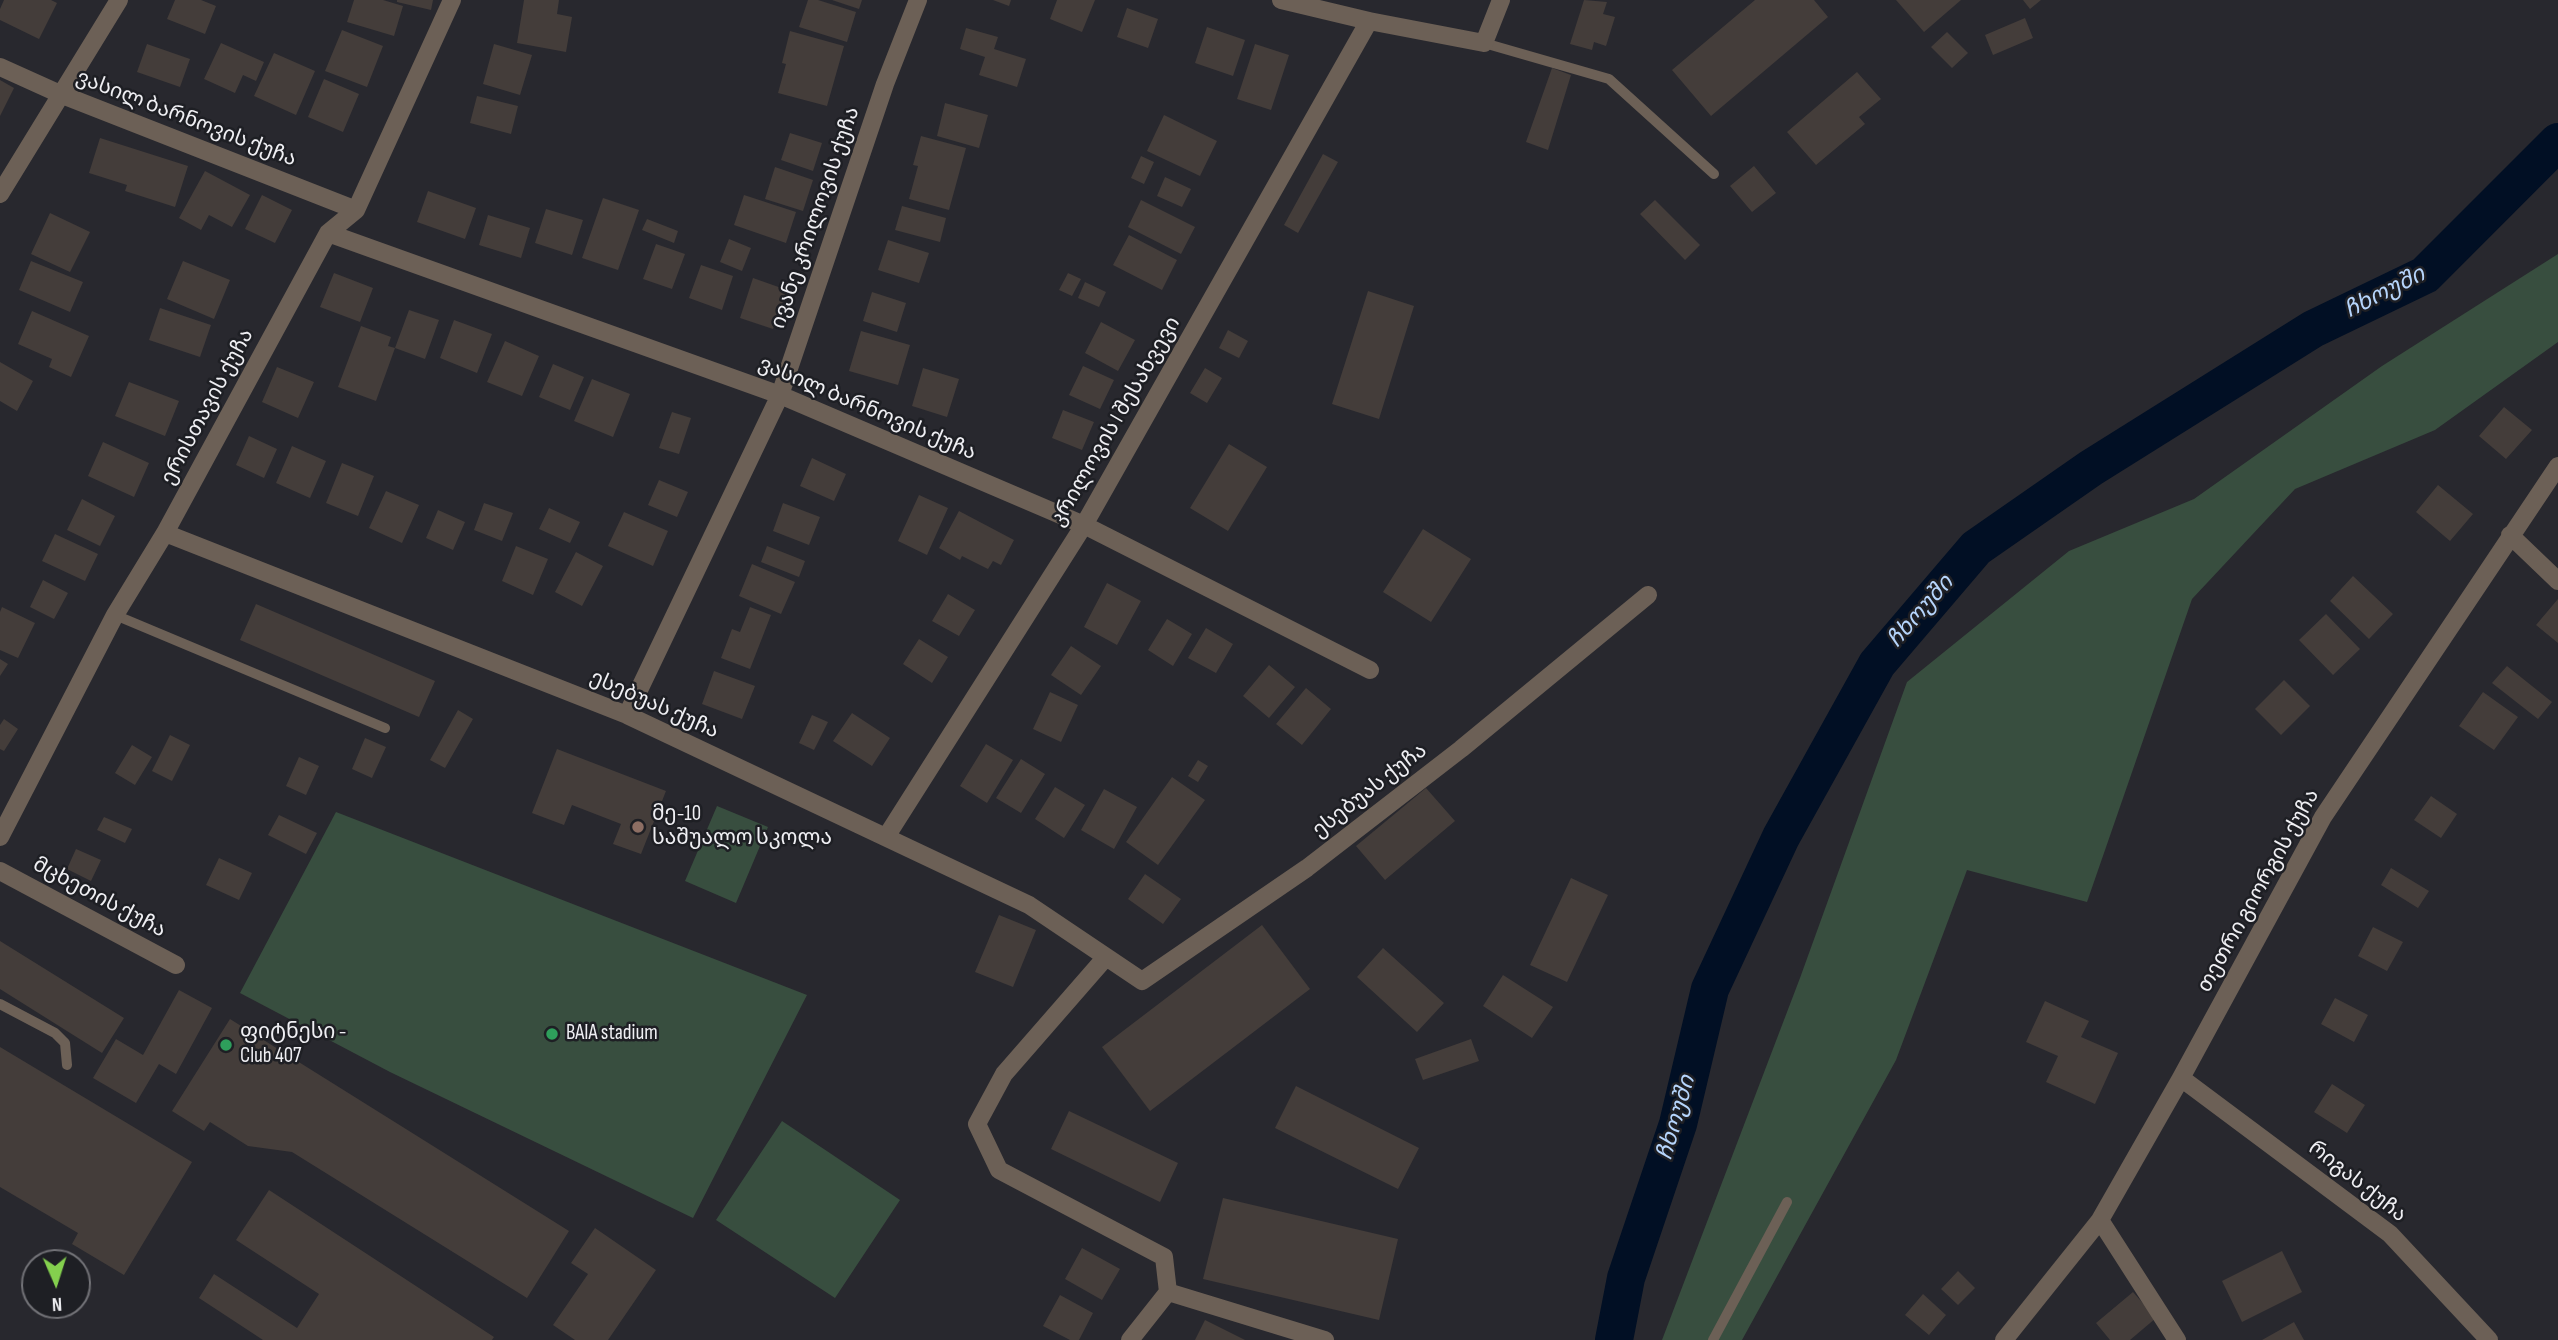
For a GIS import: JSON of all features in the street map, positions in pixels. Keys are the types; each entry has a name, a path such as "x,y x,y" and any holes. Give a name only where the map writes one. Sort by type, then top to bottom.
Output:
{"street":[{"path":"0,194 119,0"},
{"name":"ერისთავის ქუჩა","path":"0,837 115,615 165,533 328,233 356,210 452,0"},
{"name":"ივანე კრილოვის ქუჩა","path":"627,715 780,395 885,84 918,0"},
{"path":"1281,0 1369,21 1484,43 1501,0"},
{"name":"კრილოვის I შესახვევი","path":"886,837 1084,525 1369,21"},
{"name":"ვასილ ბარნოვის ქუჩა","path":"0,67 60,94 356,210"},
{"name":"ვასილ ბარნოვის ქუჩა","path":"328,233 780,395 1084,525 1370,670"},
{"name":"თეთრი გიორგის ქუჩა","path":"2004,1340 2100,1220 2181,1078 2323,817 2558,466"},
{"name":"ესებუას ქუჩა","path":"165,533 627,715 1028,905 1142,981 1318,860 1461,749 1648,595"},
{"path":"2510,536 2558,581"},
{"name":"მცხეთის ქუჩა","path":"2,876 176,965"},
{"path":"1107,957 1004,1074 977,1124 999,1170 1164,1257 1168,1292 1130,1340"},
{"name":"რიგას ქუჩა","path":"2181,1078 2390,1234 2489,1340"},
{"path":"2100,1220 2177,1340"},
{"path":"1168,1292 1325,1340"}],"lane":[{"path":"1484,43 1609,79 1714,174"},
{"path":"115,615 385,728"},
{"path":"0,1004 55,1033 65,1044 67,1065"},
{"path":"1713,1340 1787,1202"}],"green space":[{"path":"2558,254 2558,342 2435,430 2295,489 2192,599 2087,902 1967,870 1896,1060 1742,1340 1662,1340 1800,978 1907,682 2069,551 2194,499 2382,366"},
{"path":"717,806 768,827 736,903 685,881"},
{"name":"BAIA stadium","path":"336,812 807,995 693,1218 390,1072 240,993"},
{"path":"782,1121 900,1200 835,1298 716,1220"}],"building":[{"path":"4,0 51,0 57,3 39,39 0,20 0,9"},
{"path":"175,0 201,0 216,6 205,34 167,19"},
{"path":"354,0 383,0 403,6 394,36 347,22"},
{"path":"397,0 433,0 431,10"},
{"path":"524,0 559,0 557,14 572,17 566,52 517,43"},
{"path":"808,0 818,0 856,12 847,42 799,27"},
{"path":"832,0 862,0 859,9"},
{"path":"993,0 1011,0 1009,6"},
{"path":"1057,0 1095,0 1082,32 1050,19"},
{"path":"1584,0 1607,2 1603,14 1615,17 1606,46 1594,42 1592,50 1570,44"},
{"path":"1755,0 1814,0 1828,17 1711,116 1672,70"},
{"path":"1896,0 1961,0 1924,32"},
{"path":"2023,0 2041,0 2030,9"},
{"path":"1127,8 1158,19 1148,48 1117,37"},
{"path":"2025,18 2033,38 1993,55 1985,35"},
{"path":"1207,27 1245,40 1233,76 1195,63"},
{"path":"966,28 998,37 994,49 1026,59 1017,87 979,75 985,57 960,49"},
{"path":"342,30 383,46 367,87 325,71"},
{"path":"790,31 844,46 827,106 778,93 786,64 782,63"},
{"path":"1947,32 1968,53 1952,68 1931,47"},
{"path":"221,43 264,62 256,81 243,75 235,93 204,79"},
{"path":"147,44 190,59 180,87 137,72"},
{"path":"494,44 532,55 520,95 483,84"},
{"path":"1255,44 1289,55 1271,110 1237,99"},
{"path":"274,53 315,71 296,115 254,96"},
{"path":"1552,68 1571,75 1548,150 1526,142"},
{"path":"1857,72 1881,99 1859,117 1865,124 1816,165 1787,132"},
{"path":"324,79 359,94 343,132 308,117"},
{"path":"0,80 14,88 0,116"},
{"path":"477,96 518,106 511,134 470,123"},
{"path":"945,103 988,115 979,148 937,136"},
{"path":"1164,115 1217,141 1200,176 1147,151"},
{"path":"790,133 822,143 813,171 781,160"},
{"path":"921,136 966,148 949,210 909,199 918,166 913,165"},
{"path":"100,138 188,166 175,207 125,191 127,185 89,173"},
{"path":"1323,154 1338,162 1298,233 1284,225"},
{"path":"1141,156 1154,162 1144,184 1131,178"},
{"path":"1754,166 1776,193 1752,212 1730,186"},
{"path":"775,167 813,180 803,211 765,199"},
{"path":"205,171 250,195 232,227 209,215 201,230 179,218"},
{"path":"1165,177 1191,189 1182,207 1157,196"},
{"path":"428,191 476,208 465,239 417,222"},
{"path":"262,195 292,210 275,243 245,229"},
{"path":"744,195 796,212 786,243 734,225"},
{"path":"603,198 639,210 618,270 582,258"},
{"path":"1141,200 1195,227 1181,254 1128,227"},
{"path":"1655,200 1700,245 1685,260 1640,214"},
{"path":"902,206 946,218 940,242 895,230"},
{"path":"546,209 583,220 572,255 535,243"},
{"path":"50,213 90,232 70,272 31,254"},
{"path":"488,215 530,228 521,258 479,245"},
{"path":"647,219 678,231 674,243 642,230"},
{"path":"1129,235 1177,260 1162,290 1113,265"},
{"path":"729,239 751,248 742,271 720,262"},
{"path":"888,240 929,253 919,283 878,270"},
{"path":"656,244 685,254 672,289 643,279"},
{"path":"31,261 83,282 70,312 19,290"},
{"path":"183,261 230,280 214,319 167,299"},
{"path":"701,265 733,276 722,310 689,298"},
{"path":"334,273 373,288 360,322 320,307"},
{"path":"1068,273 1081,279 1072,296 1059,290"},
{"path":"753,278 787,290 773,329 740,318"},
{"path":"1085,282 1106,292 1099,307 1078,298"},
{"path":"1368,291 1414,306 1379,419 1332,404"},
{"path":"872,292 906,303 897,332 863,321"},
{"path":"160,308 211,325 200,357 149,340"},
{"path":"409,310 439,320 425,359 395,348"},
{"path":"32,311 89,336 71,377 49,367 52,359 18,344"},
{"path":"454,320 492,334 477,373 440,358"},
{"path":"1101,322 1135,340 1118,371 1085,353"},
{"path":"361,326 391,337 388,346 395,348 376,401 338,387"},
{"path":"1228,330 1248,341 1239,358 1219,348"},
{"path":"861,331 910,345 898,385 849,371"},
{"path":"505,341 539,356 522,396 487,382"},
{"path":"0,362 33,381 17,411 0,401"},
{"path":"553,364 584,377 570,410 539,397"},
{"path":"1083,366 1114,380 1100,409 1069,395"},
{"path":"277,367 314,382 298,418 262,402"},
{"path":"923,368 959,379 947,417 912,406"},
{"path":"1205,368 1222,378 1207,403 1190,393"},
{"path":"592,379 630,394 613,437 574,421"},
{"path":"129,382 179,401 165,436 115,416"},
{"path":"2504,407 2532,430 2506,459 2479,436"},
{"path":"1063,410 1094,422 1082,450 1052,438"},
{"path":"672,412 691,418 679,454 659,448"},
{"path":"249,436 277,449 264,478 236,465"},
{"path":"103,442 149,463 134,497 88,476"},
{"path":"1229,444 1267,467 1228,531 1190,508"},
{"path":"292,446 326,461 310,498 276,483"},
{"path":"812,458 846,474 834,501 800,486"},
{"path":"342,463 374,476 358,516 326,503"},
{"path":"659,480 688,492 677,517 648,505"},
{"path":"2438,485 2473,514 2450,541 2416,512"},
{"path":"386,491 419,505 402,543 369,528"},
{"path":"919,495 948,508 927,555 898,541"},
{"path":"82,499 115,516 100,546 67,530"},
{"path":"484,503 513,513 502,541 474,530"},
{"path":"783,503 820,517 809,545 773,531"},
{"path":"549,508 580,522 570,543 539,529"},
{"path":"438,510 465,522 453,550 426,538"},
{"path":"959,511 1014,540 1001,565 993,561 988,569 962,556 960,560 939,548"},
{"path":"624,512 668,531 653,566 608,546"},
{"path":"1423,529 1471,559 1431,622 1383,592"},
{"path":"55,534 98,554 85,581 42,561"},
{"path":"516,546 548,559 533,595 502,581"},
{"path":"767,546 805,561 799,577 761,562"},
{"path":"576,552 603,566 582,606 555,592"},
{"path":"752,564 795,582 781,614 739,596"},
{"path":"2353,576 2393,614 2369,639 2330,601"},
{"path":"43,580 68,593 54,619 30,607"},
{"path":"1107,583 1141,601 1117,645 1084,627"},
{"path":"948,594 975,610 959,636 932,621"},
{"path":"2558,599 2558,643 2536,625"},
{"path":"256,604 435,681 419,717 240,640"},
{"path":"2,607 35,623 18,658 0,650"},
{"path":"750,607 771,615 750,669 721,658 732,629 740,632"},
{"path":"2326,614 2360,649 2333,675 2299,640"},
{"path":"1167,619 1192,634 1173,666 1148,650"},
{"path":"1206,628 1233,644 1216,673 1188,658"},
{"path":"919,639 948,657 932,683 903,664"},
{"path":"1071,646 1101,666 1081,695 1051,675"},
{"path":"0,659 8,664 0,676"},
{"path":"1269,665 1295,687 1269,718 1243,696"},
{"path":"2507,666 2552,702 2538,719 2492,683"},
{"path":"714,671 755,686 742,719 702,704"},
{"path":"2284,680 2310,706 2281,735 2255,709"},
{"path":"1306,688 1331,709 1302,745 1276,724"},
{"path":"1050,692 1078,705 1061,742 1033,729"},
{"path":"2483,692 2518,717 2494,750 2459,726"},
{"path":"458,710 473,719 445,768 430,760"},
{"path":"852,713 890,738 872,766 833,741"},
{"path":"812,715 828,722 814,750 799,743"},
{"path":"4,719 18,729 4,751 0,749 0,725"},
{"path":"170,735 190,745 172,781 152,771"},
{"path":"365,738 386,747 372,778 352,769"},
{"path":"986,744 1013,760 987,803 960,786"},
{"path":"132,745 152,757 135,785 115,773"},
{"path":"557,749 666,791 641,854 613,844 621,824 572,805 564,825 532,813"},
{"path":"299,757 319,766 306,795 286,786"},
{"path":"1021,759 1045,774 1021,813 996,798"},
{"path":"1198,760 1208,766 1198,782 1188,776"},
{"path":"1172,777 1205,800 1158,865 1126,842"},
{"path":"1055,787 1085,805 1064,838 1035,819"},
{"path":"1426,788 1455,821 1385,880 1356,846"},
{"path":"1104,789 1137,807 1114,849 1081,830"},
{"path":"2431,796 2457,814 2441,838 2414,820"},
{"path":"279,815 317,833 306,854 268,835"},
{"path":"104,817 132,829 125,843 97,830"},
{"path":"76,849 101,860 91,881 67,869"},
{"path":"219,858 252,873 239,900 206,885"},
{"path":"2391,868 2429,891 2418,908 2381,885"},
{"path":"1145,874 1181,899 1163,924 1128,899"},
{"path":"1571,878 1608,895 1567,982 1530,965"},
{"path":"999,915 1036,930 1013,987 975,972"},
{"path":"1262,925 1310,989 1150,1111 1102,1047"},
{"path":"2373,927 2403,942 2387,971 2358,956"},
{"path":"0,941 124,1018 102,1053 0,989"},
{"path":"1383,948 1444,1003 1417,1032 1357,977"},
{"path":"1503,975 1553,1007 1532,1038 1483,1006"},
{"path":"179,990 212,1008 176,1074 159,1064 136,1103 93,1078 116,1039 143,1055"},
{"path":"2335,998 2368,1015 2354,1042 2321,1024"},
{"path":"2045,1001 2089,1021 2081,1037 2118,1053 2095,1104 2046,1082 2058,1056 2026,1042"},
{"path":"230,1019 569,1231 527,1298 292,1152 248,1146 210,1122 204,1131 172,1111"},
{"path":"1471,1039 1479,1061 1423,1080 1415,1059"},
{"path":"0,1047 192,1162 124,1275 91,1255 91,1249 80,1249 72,1244 78,1233 0,1187"},
{"path":"2332,1084 2365,1105 2347,1133 2314,1112"},
{"path":"1296,1086 1419,1148 1398,1189 1275,1128"},
{"path":"1069,1111 1178,1163 1160,1202 1051,1149"},
{"path":"269,1190 494,1337 492,1340 263,1340 199,1298 214,1274 297,1328 319,1294 236,1240"},
{"path":"1223,1198 1398,1239 1379,1320 1203,1279"},
{"path":"595,1228 656,1270 608,1340 575,1340 553,1325 588,1274 571,1263"},
{"path":"1082,1248 1120,1269 1102,1300 1065,1279"},
{"path":"2282,1251 2302,1292 2242,1322 2222,1281"},
{"path":"1958,1271 1975,1288 1958,1305 1941,1289"},
{"path":"2133,1292 2156,1318 2130,1340 2110,1340 2096,1323"},
{"path":"1923,1294 1946,1315 1929,1335 1905,1315"},
{"path":"1060,1295 1093,1313 1079,1340 1070,1340 1043,1326"},
{"path":"1205,1320 1245,1340 1195,1340"},
{"path":"2294,1322 2304,1340 2262,1340"}],"waterway":[{"name":"ჩხოუში","path":"1614,1340 1626,1278 1678,1124 1710,989 1781,837 1877,664 1976,548 2091,468 2313,329 2425,275 2558,142"}],"place":[{"name":"მე-10 საშუალო სკოლა","path":"638,827"},
{"name":"BAIA stadium","path":"552,1034"},
{"name":"ფიტნესი - Club 407","path":"226,1045"}]}
